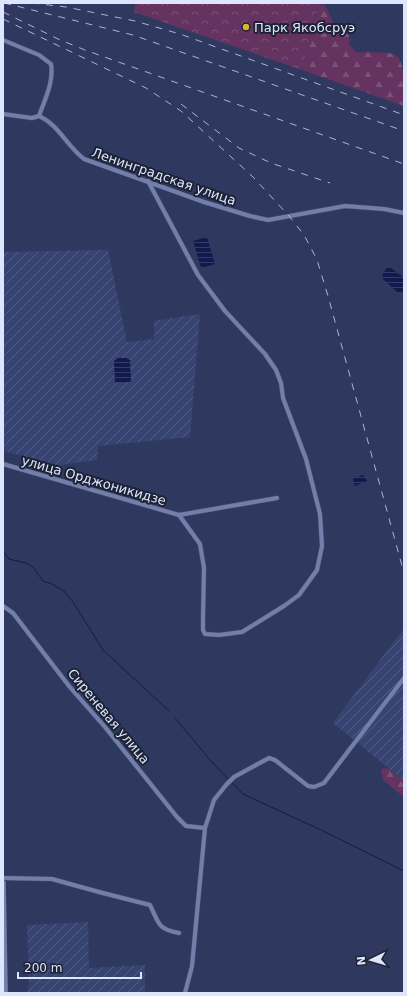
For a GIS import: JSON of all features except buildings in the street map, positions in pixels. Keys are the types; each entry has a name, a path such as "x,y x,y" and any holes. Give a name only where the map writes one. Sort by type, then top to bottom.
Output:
{"street":[{"path":"3,40 39,56 51,64 52,74 51,82 39,116 32,118 3,114"},
{"name":"Ленинградская улица","path":"39,116 48,120 57,128 76,153 84,158 204,202 250,216 268,220 345,206 384,209 404,213"},
{"path":"148,181 198,275 226,311 265,354 276,370 281,383 283,398 306,459 320,514 322,546 317,570 299,595 242,632 219,636 205,634 203,624 204,568 200,544 179,515 277,498"},
{"name":"улица Орджоникидзе","path":"3,464 179,515"},
{"name":"Сиреневая улица","path":"3,606 13,613 69,686 106,727 177,817 186,826 205,828"},
{"path":"185,993 193,959 205,828 214,800 234,777 269,758 275,760 308,786 314,787 324,783 404,678"},
{"path":"3,878 52,879 150,905 160,926 164,930 179,933"},
{"path":"3,883 5,993"}],"shaded area":[{"path":"207,237 215,264 201,268 193,241"},
{"path":"108,250 127,342 154,339 154,321 200,314 190,437 98,446 97,460 65,464 61,466 3,451 3,252"},
{"path":"387,268 391,268 403,277 404,290 402,292 397,292 382,278 383,273"},
{"path":"118,358 126,358 130,360 130,382 115,382 114,361"},
{"path":"362,475 367,481 355,486 353,479"},
{"path":"404,628 404,781 333,723"},
{"path":"88,922 89,968 145,965 145,993 28,993 27,925"}],"green space":[{"name":"Парк Якобсруэ","path":"135,3 319,3 302,70 134,12"},
{"path":"319,4 325,5 335,27 349,35 349,44 356,52 385,53 393,54 397,57 401,62 403,69 404,106 302,70"},
{"path":"383,768 389,769 404,781 404,797 383,780 381,771"}],"waterway":[{"path":"3,551 9,559 26,563 33,567 43,581 64,591 73,602 103,650 169,711"},
{"path":"175,718 229,780"},
{"path":"231,782 243,794 404,871"}],"railway":[{"path":"4,3 133,35 404,131"},
{"path":"32,3 66,7 135,21 180,34 404,115"},
{"path":"3,12 58,39 85,50 404,164"},
{"path":"3,19 146,88 181,111 253,177 289,216 304,235 317,260 328,296 404,573"},
{"path":"181,104 239,148 271,163 330,183"}],"place":[{"name":"Парк Якобсруэ","path":"246,27"}]}
